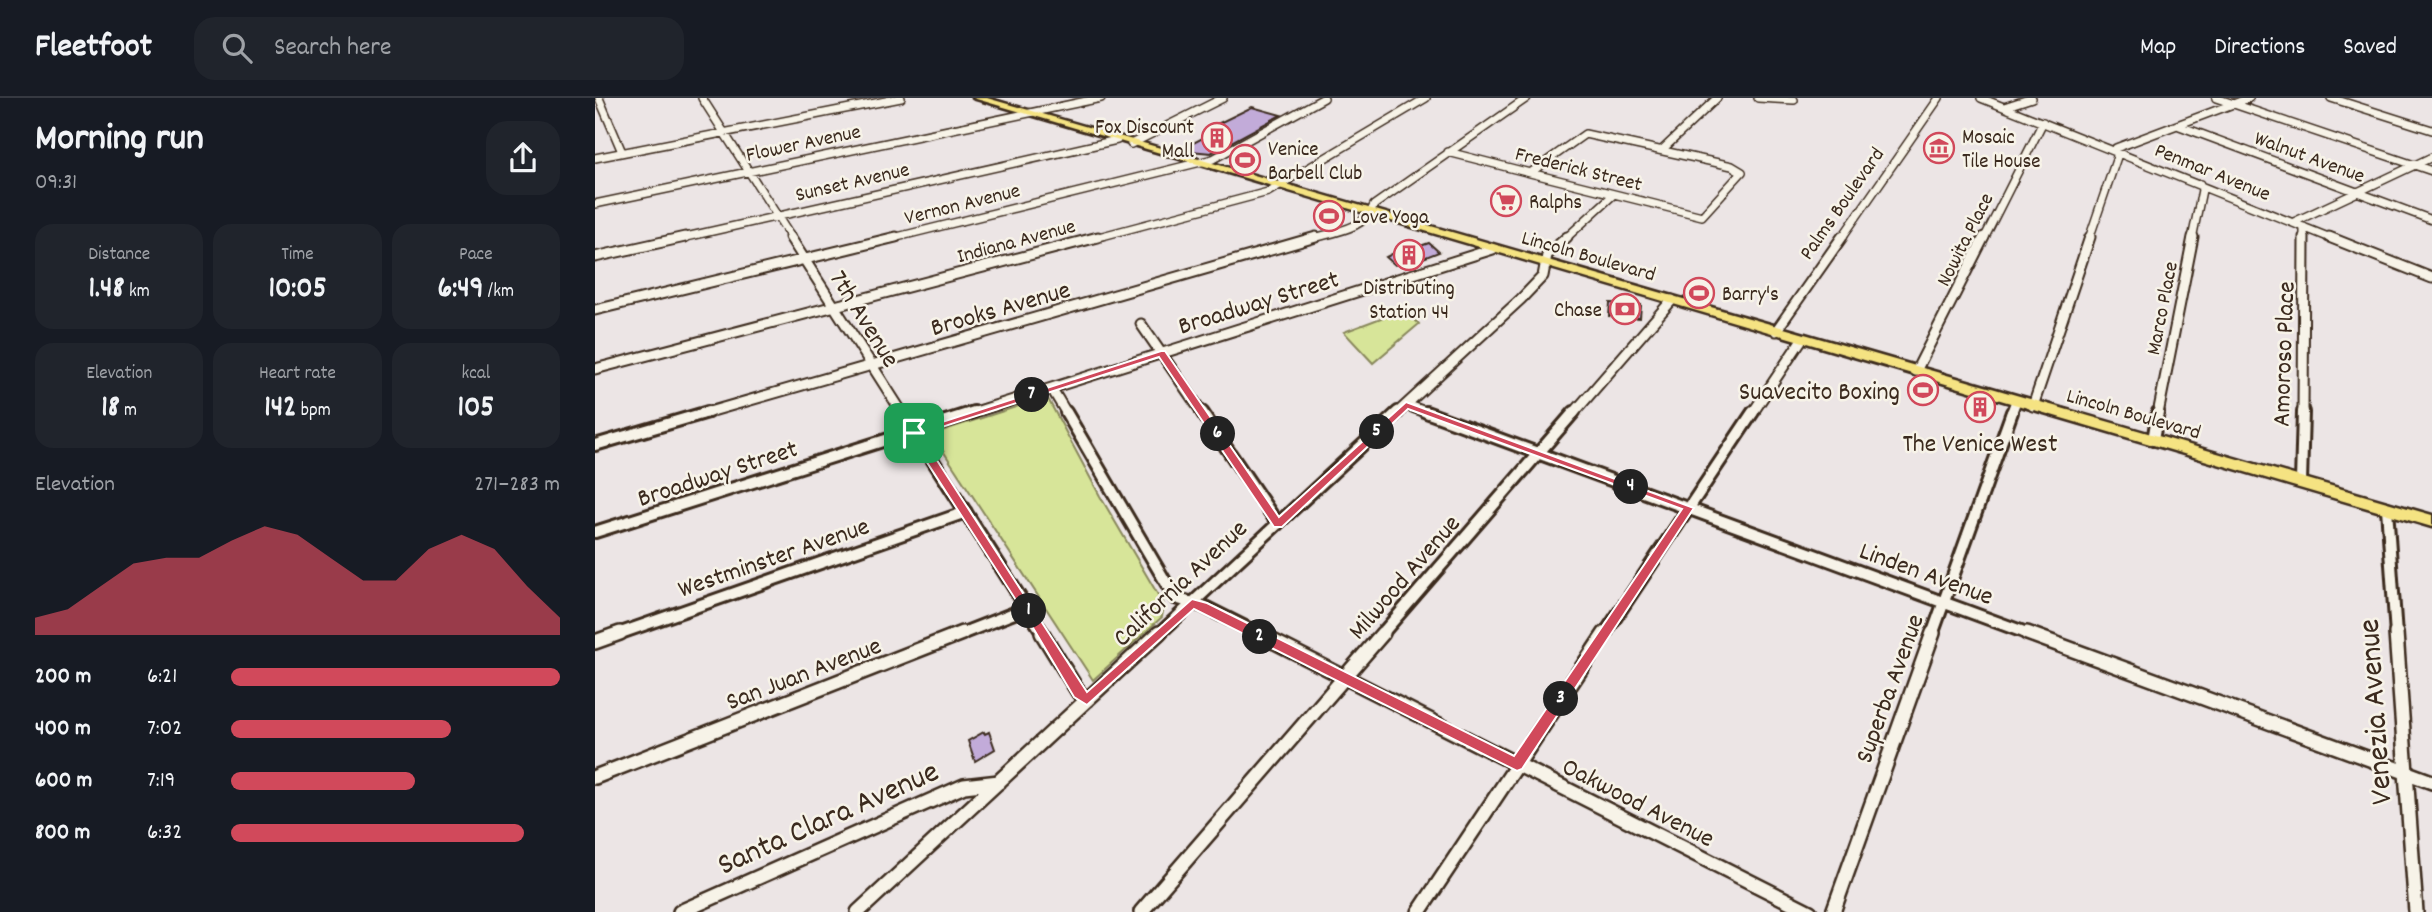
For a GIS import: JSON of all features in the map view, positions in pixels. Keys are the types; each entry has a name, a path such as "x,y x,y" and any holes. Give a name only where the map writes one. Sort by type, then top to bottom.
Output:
{"highway":[{"name":"Lincoln Boulevard","path":"977,98 2432,521"}],"street":[{"path":"599,98 622,152"},
{"name":"7th Avenue","path":"702,98 1079,694 1087,700"},
{"path":"595,158 901,98"},
{"name":"Flower Avenue","path":"595,204 1101,98"},
{"path":"1131,144 1223,98"},
{"name":"Vernon Avenue","path":"595,310 1213,159 1324,98"},
{"name":"Indiana Avenue","path":"595,369 1268,192 1426,98"},
{"name":"Brooks Avenue","path":"595,445 1360,224 1371,213 1374,205 1527,98"},
{"path":"1530,173 1585,134 1662,150 1717,98"},
{"path":"1758,98 1794,100"},
{"name":"Palms Boulevard","path":"1776,331 1939,98"},
{"name":"Penmar Avenue","path":"1981,98 2432,278"},
{"path":"2004,107 2032,98"},
{"path":"2216,98 2432,172"},
{"path":"2033,405 2117,157 2116,148 2249,98"},
{"path":"2331,98 2432,130"},
{"name":"Nowita Place","path":"1916,371 2043,122"},
{"name":"Walnut Avenue","path":"2177,125 2432,220"},
{"name":"Sunset Avenue","path":"595,257 1117,140"},
{"name":"Frederick Street","path":"1448,152 1702,216 1742,175 1741,169 1662,150"},
{"path":"2294,222 2354,191 2432,157"},
{"name":"Marco Place","path":"2153,440 2202,190 2200,184"},
{"name":"California Avenue","path":"858,912 1521,299 1543,276 1547,255 1613,195"},
{"name":"Amoroso Place","path":"2301,482 2305,354 2304,227"},
{"name":"Broadway Street","path":"595,532 1493,249"},
{"name":"Milwood Avenue","path":"1141,912 1672,300"},
{"path":"1141,324 1278,524"},
{"path":"1419,912 1802,339"},
{"name":"Oakwood Avenue","path":"1052,389 1175,598 1192,603 1345,678 1810,912"},
{"name":"Superba Avenue","path":"1833,912 2016,401"},
{"name":"Linden Avenue","path":"1406,405 2432,782"},
{"name":"Venezia Avenue","path":"2387,508 2416,912"},
{"name":"Westminster Avenue","path":"595,642 966,512"},
{"name":"San Juan Avenue","path":"595,777 1027,608"},
{"name":"Santa Clara Avenue","path":"680,912 964,786 999,782"}],"green space":[{"path":"1402,310 1419,324 1373,363 1344,332"},
{"path":"1047,397 1100,496 1164,605 1162,617 1093,680 932,434"}],"building":[{"path":"1252,107 1281,115 1211,153 1180,150 1218,130 1209,128"},
{"name":"Distributing Station 44","path":"1429,243 1439,252 1408,264 1405,262 1395,265 1386,257 1406,247 1409,250"},
{"name":"Chase","path":"1610,303 1641,305 1640,318 1609,316"},
{"path":"989,732 995,749 975,761 968,741"}],"place":[{"name":"Fox Discount Mall","path":"1217,138"},
{"name":"Mosaic Tile House","path":"1939,148"},
{"name":"Venice Barbell Club","path":"1245,160"},
{"name":"Ralphs","path":"1506,201"},
{"name":"Love Yoga","path":"1329,216"},
{"name":"Distributing Station 44","path":"1409,255"},
{"name":"Barry's","path":"1699,293"},
{"name":"Chase","path":"1625,309"},
{"name":"Suavecito Boxing","path":"1923,390"},
{"name":"The Venice West","path":"1980,407"}],"route":[{"path":"1161,354 1278,524 1406,405 1689,508 1517,765 1192,603 1087,700 1079,694 914,433 1161,354"}]}
